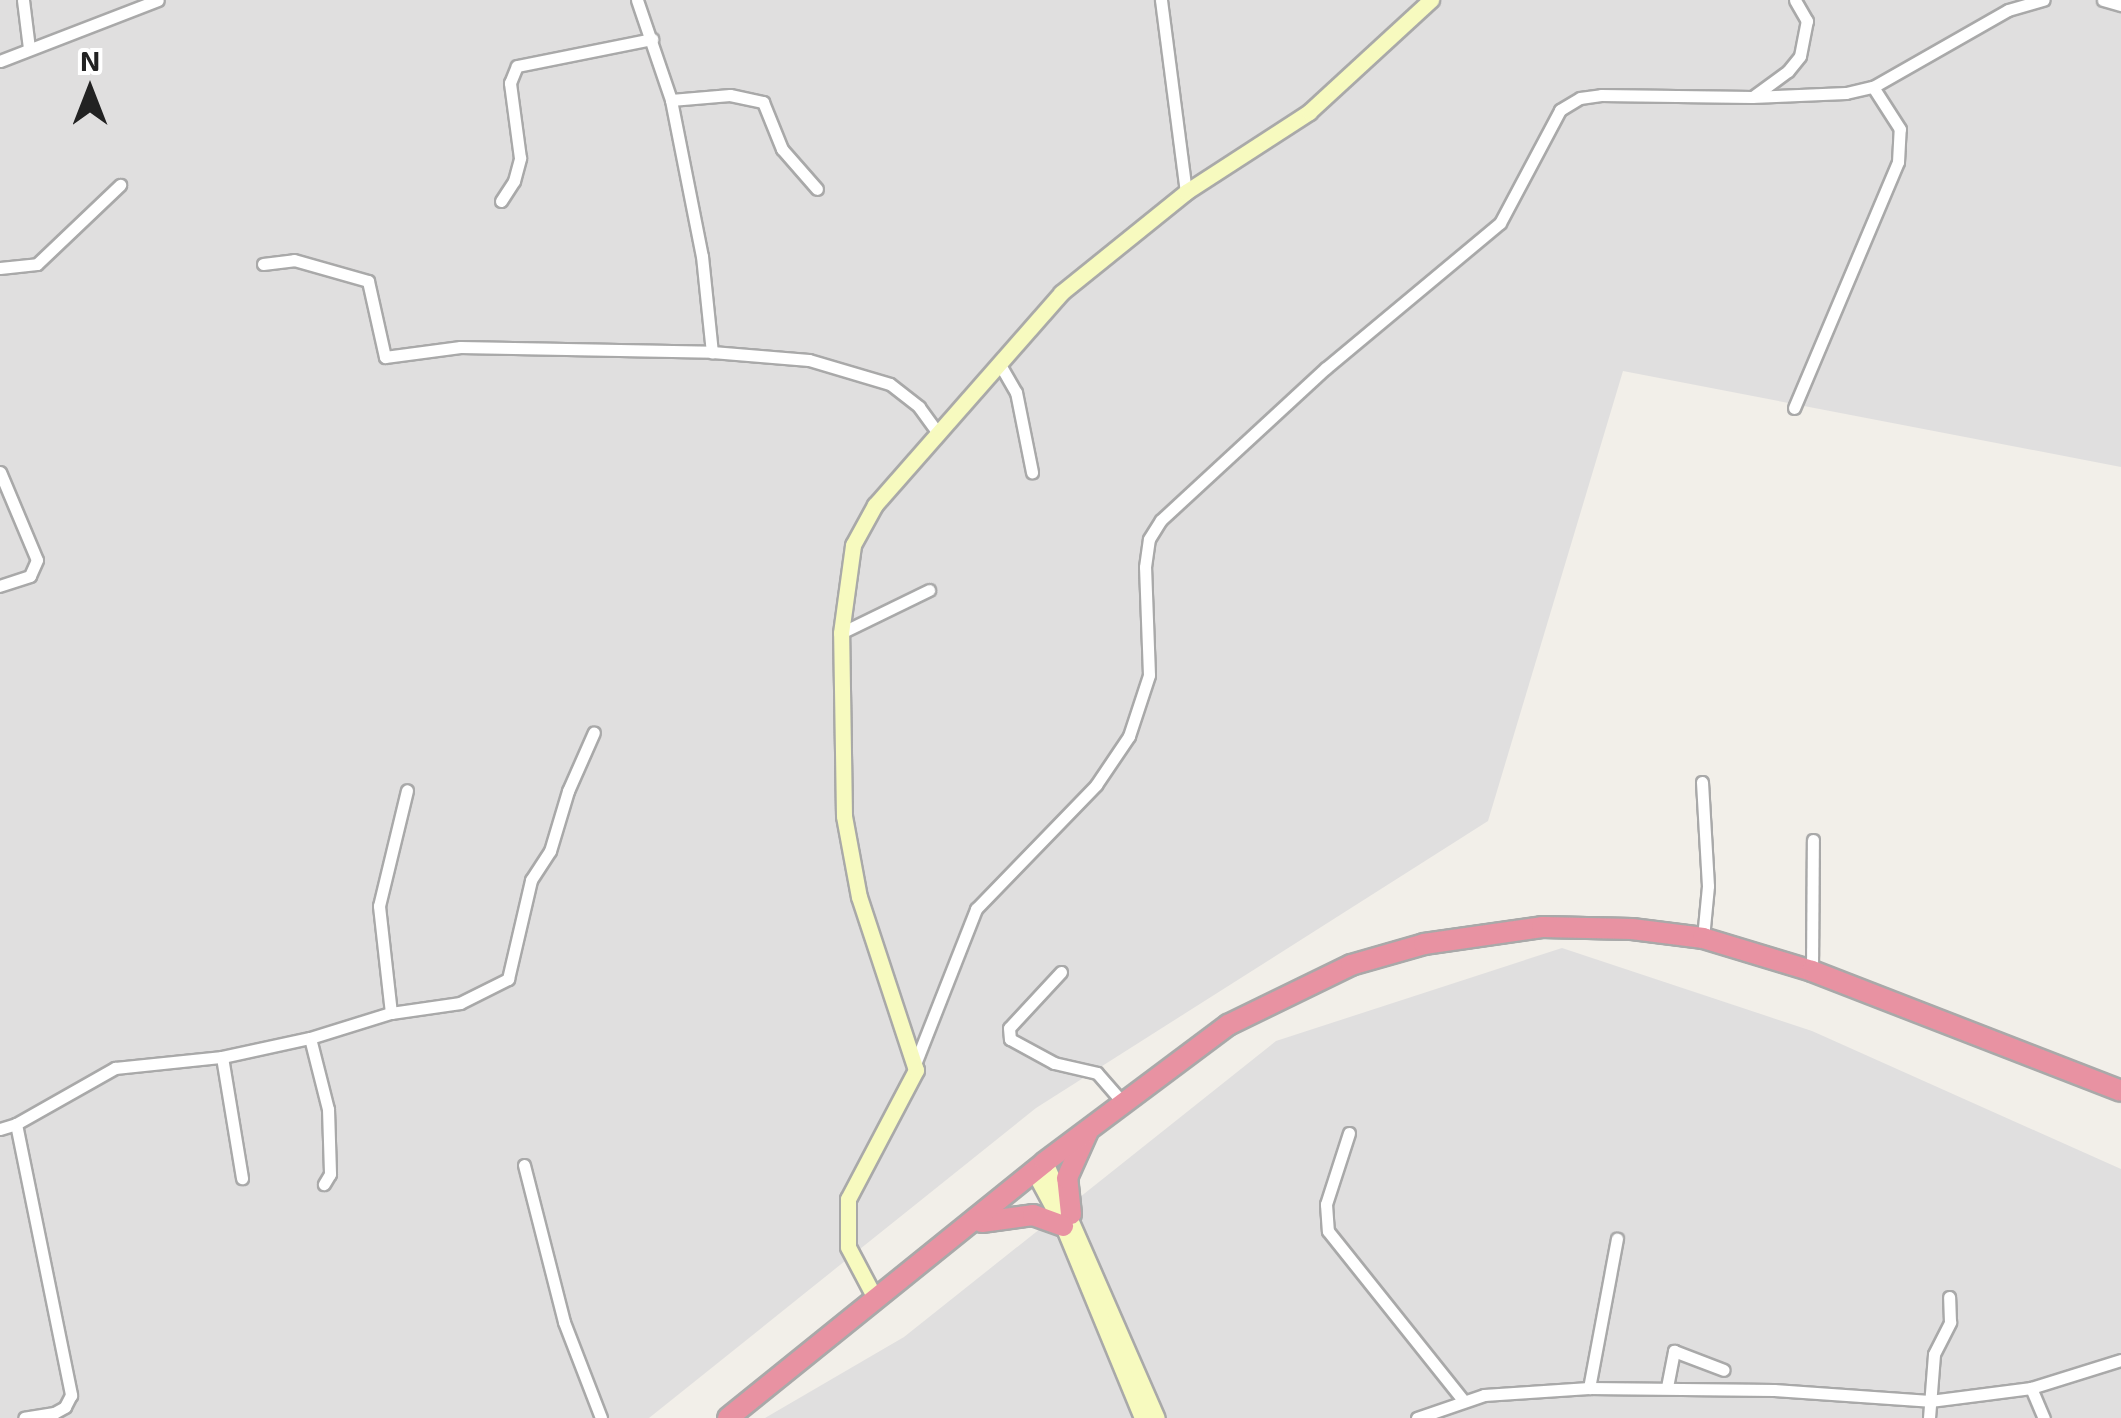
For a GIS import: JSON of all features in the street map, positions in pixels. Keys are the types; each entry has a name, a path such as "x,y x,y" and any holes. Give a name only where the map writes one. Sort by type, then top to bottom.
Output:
{"highway":[{"path":"728,1418 1122,1102 1228,1025 1295,988 1375,957 1424,944 1542,927 1632,929 1702,938 1812,970 2121,1091"},
{"path":"971,1226 1013,1214 1067,1220 1067,1178 1089,1130"}],"street":[{"path":"24,0 29,48"},
{"path":"0,60 158,0"},
{"path":"638,0 670,100 702,256 712,352"},
{"path":"1160,0 1186,192"},
{"path":"915,1064 859,897 842,799 841,633 852,545 875,505 1079,276 1186,192 1310,112 1431,0"},
{"path":"1752,97 1788,71 1800,56 1806,20 1795,0"},
{"path":"876,1300 848,1246 848,1199 914,1074 976,910 1096,784 1128,736 1149,676 1144,566 1150,539 1161,520 1326,368 1500,223 1552,121 1568,104 1601,95 1752,97 1846,92 1872,86 2008,10 2044,0"},
{"path":"2103,0 2121,5"},
{"path":"501,200 514,182 520,158 510,83 517,66 652,40"},
{"path":"1794,408 1838,294 1898,162 1900,130 1872,86"},
{"path":"670,100 730,94 762,102 782,149 817,189"},
{"path":"0,268 36,264 120,185"},
{"path":"264,264 294,260 368,281 385,357 460,347 712,352 808,360 861,373 911,399 938,434"},
{"path":"999,363 1016,392 1032,472"},
{"path":"0,472 38,560 30,576 0,586"},
{"path":"841,633 929,590"},
{"path":"0,1128 16,1124 114,1068 222,1057 310,1038 391,1013 460,1004 512,975 519,915 530,880 550,851 568,791 594,732"},
{"path":"1702,782 1708,886 1702,938"},
{"path":"391,1013 379,906 407,790"},
{"path":"1812,970 1813,840"},
{"path":"1060,972 1009,1028 1010,1039 1054,1063 1098,1073 1122,1102"},
{"path":"310,1038 328,1109 330,1174 324,1184"},
{"path":"222,1057 242,1178"},
{"path":"16,1124 71,1395 66,1406 54,1414 24,1418"},
{"path":"1349,1132 1326,1204 1328,1232 1462,1400"},
{"path":"524,1165 564,1322 601,1418"},
{"path":"1040,1167 1157,1418"},
{"path":"1067,1220 1142,1418"},
{"path":"1588,1388 1617,1239"},
{"path":"1930,1418 1936,1349 1950,1322 1948,1297"},
{"path":"1667,1387 1674,1352 1724,1370"},
{"path":"1417,1418 1462,1400 1588,1388 1872,1394 1930,1401 2031,1388 2121,1360"},
{"path":"2031,1388 2044,1418"}],"shaded area":[{"path":"0,0 2121,0 2121,467 1623,371 1488,821 1036,1108 649,1418 0,1418"},
{"path":"1562,948 1812,1031 2121,1169 2121,1418 765,1418 904,1337 1276,1041"}]}
